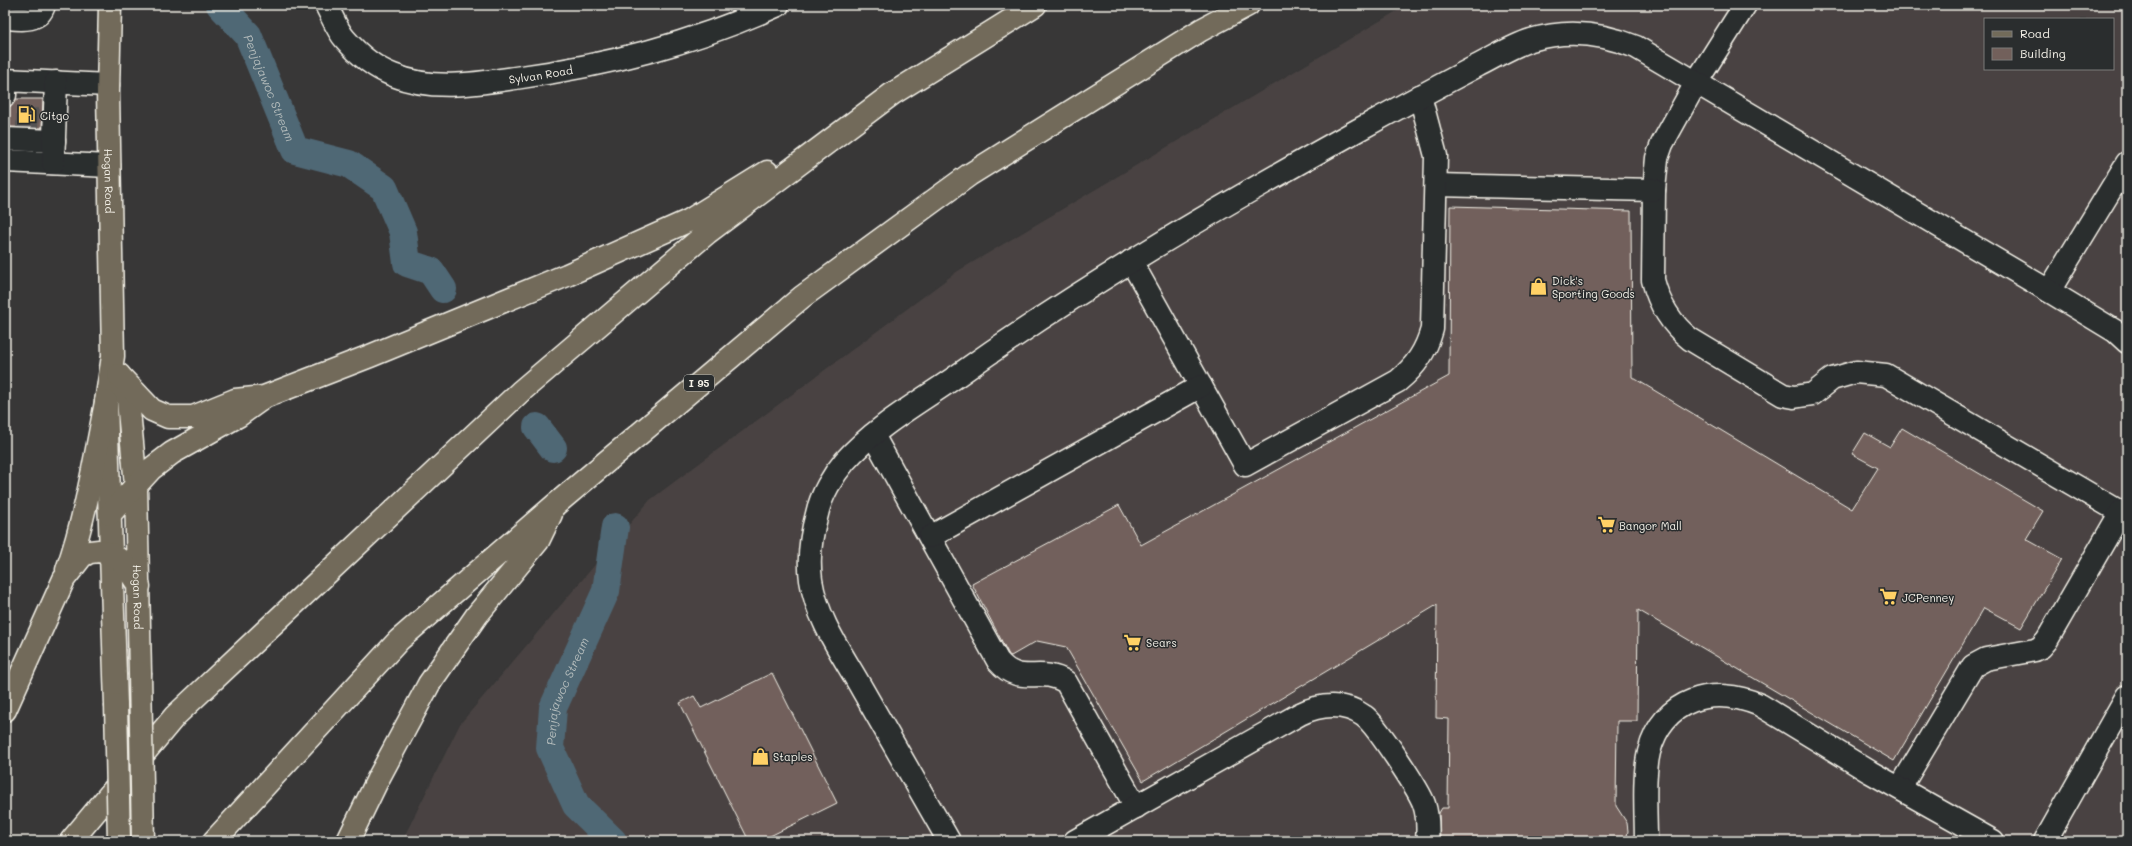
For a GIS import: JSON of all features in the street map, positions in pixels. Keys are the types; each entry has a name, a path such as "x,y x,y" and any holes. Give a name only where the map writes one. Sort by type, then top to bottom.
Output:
{"main road":[{"name":"Hogan Road","path":"110,5 108,85 109,166 116,366 128,400 136,486 143,841"},
{"path":"110,514 151,469 172,453 238,416 264,397 370,356 567,275 688,221 1035,5"},
{"name":"I 95","path":"214,841 399,640 555,505 802,297 969,174 1201,30 1248,5"},
{"path":"72,841 175,716 520,392 707,233 892,94"},
{"name":"Hogan Road","path":"116,366 106,402 119,841"},
{"path":"116,366 152,410 168,417 193,417 235,400 264,397"},
{"path":"5,710 64,579 78,537 106,402"},
{"path":"348,841 378,779 429,684 477,615 538,541 555,505"},
{"path":"64,579 82,556 99,550 111,554 123,562 139,586"}],"street":[{"path":"5,6 32,9 37,5"},
{"path":"5,18 30,19 43,10 44,5"},
{"name":"Sylvan Road","path":"326,5 344,38 367,60 392,75 427,85 473,84 556,73 613,62 674,46 778,5"},
{"path":"1745,5 1697,81 1662,144 1657,158 1654,190 1653,280 1656,293 1669,318 1679,330 1690,339 1783,395 1794,397 1813,394 1832,379 1842,375 1865,371 1886,375 2124,514 2047,640 2041,647 2035,650 1986,659 1973,666 1900,788"},
{"path":"949,841 824,622 811,582 810,556 812,533 818,508 830,482 845,461 874,435 1021,331 1131,261 1242,195 1420,96 1522,43 1551,35 1569,33 1596,34 1617,39 1636,47 1697,81 2049,291 2115,331 2127,342"},
{"path":"5,95 5,80 28,90 56,82 108,85"},
{"path":"54,163 56,82"},
{"path":"1131,261 1245,465 1398,381 1417,363 1429,340 1432,329 1436,156 1420,96"},
{"path":"5,138 27,135 54,141"},
{"path":"5,160 109,166"},
{"path":"2049,291 2127,163"},
{"path":"1436,185 1654,190"},
{"path":"930,537 1201,386"},
{"path":"874,435 998,661 1009,672 1018,675 1047,674 1057,676 1066,682 1136,807"},
{"path":"1646,841 1647,767 1653,740 1666,718 1687,702 1718,695 1746,699 1760,705 1993,841"},
{"path":"2045,841 2127,696"},
{"path":"1075,841 1311,709 1341,706 1365,716 1413,782 1424,805 1428,819 1427,841"}],"shaded area":[{"path":"1407,5 2127,5 2127,841 402,841 460,724 650,500 958,271"}],"building":[{"name":"Citgo","path":"16,99 43,99 42,128 6,127 6,107 12,106"},
{"name":"Bangor Mall","path":"1450,206 1631,211 1632,377 1852,509 1878,468 1852,454 1865,433 1890,447 1902,428 2043,511 2026,539 2062,559 2021,628 1984,608 1894,761 1638,610 1637,721 1617,721 1616,806 1627,823 1628,831 1626,841 1440,841 1439,813 1442,808 1448,808 1449,719 1436,718 1437,605 1143,781 1066,647 1037,641 1011,656 1009,655 972,584 1119,505 1141,545 1449,376"},
{"name":"Staples","path":"772,673 837,803 760,841 749,841 680,703 694,696 701,708"}],"waterway":[{"name":"Penjajawoc Stream","path":"220,5 248,35 295,150 349,164 384,188 403,232 407,263 431,271 443,289"},
{"name":"Penjajawoc Stream","path":"537,427 553,448"},
{"name":"Penjajawoc Stream","path":"613,841 576,805 550,748 553,708 606,591 615,527"}],"tunnel":[{"path":"27,130 28,99"}],"place":[{"name":"Citgo","path":"27,115"},
{"name":"Dick's Sporting Goods","path":"1539,286"},
{"name":"Bangor Mall","path":"1606,525"},
{"name":"JCPenney","path":"1889,597"},
{"name":"Sears","path":"1133,642"},
{"name":"Staples","path":"760,756"}]}
